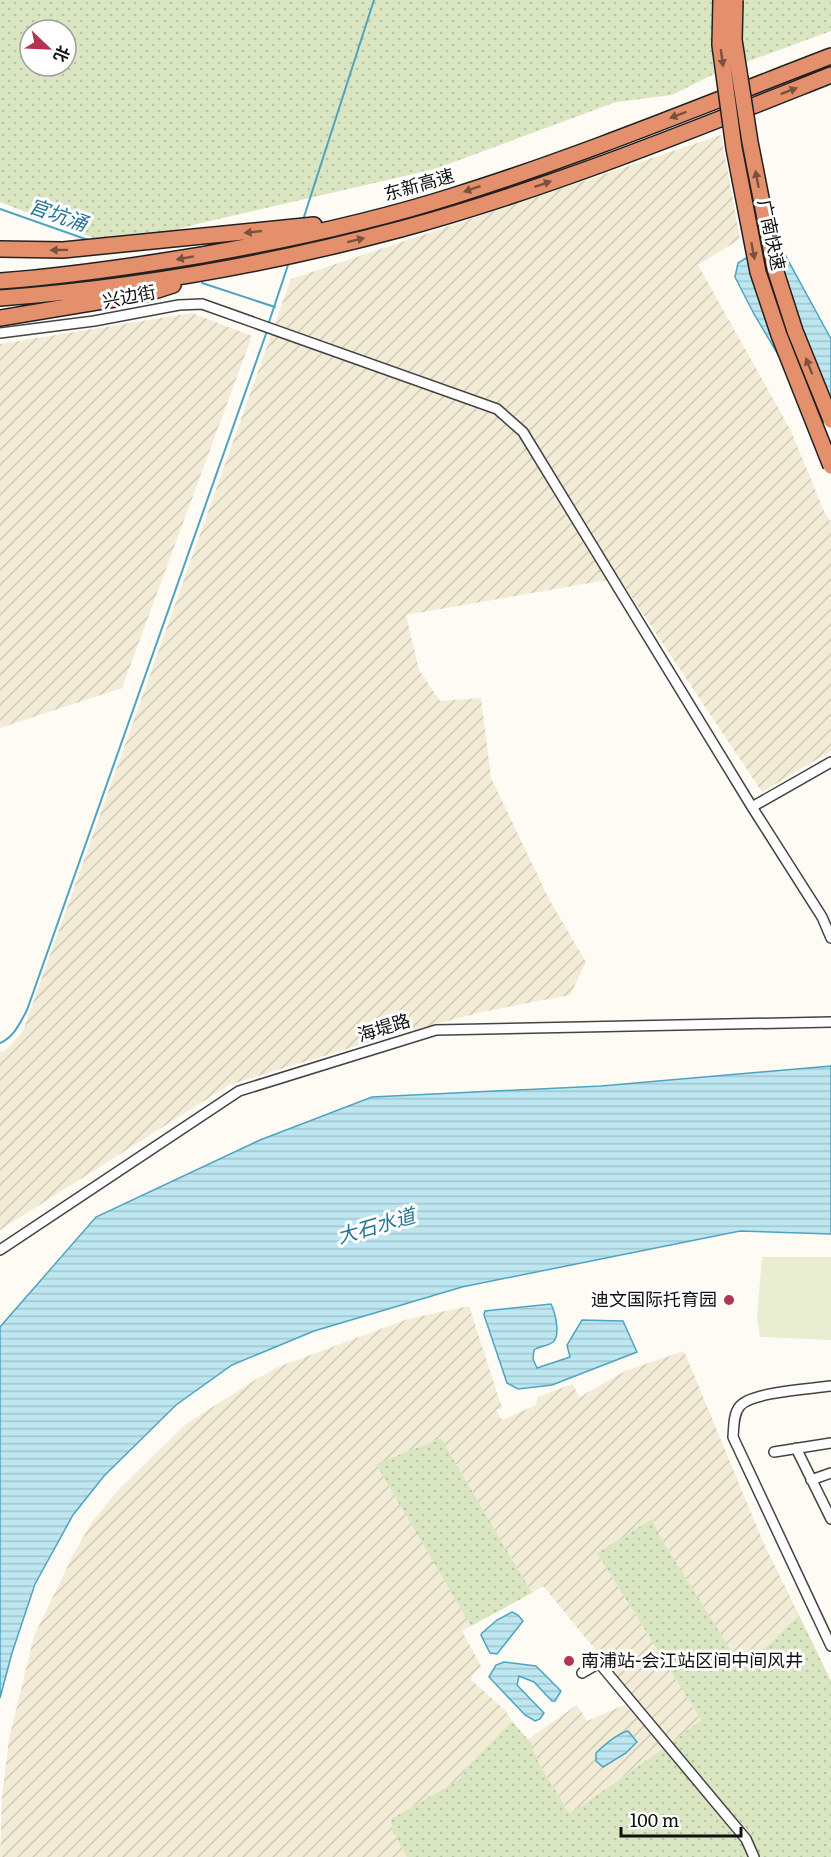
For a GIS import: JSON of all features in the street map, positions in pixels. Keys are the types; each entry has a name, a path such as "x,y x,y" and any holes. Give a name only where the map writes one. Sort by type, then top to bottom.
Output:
{"highway":[{"name":"广南快速","path":"721,0 722,56 734,148 758,273 779,335 831,466"},
{"name":"广南快速","path":"735,0 734,40 750,142 775,269 795,331 831,420"},
{"name":"东新高速","path":"0,281 79,274 284,240 374,218 453,196 587,149 831,56"},
{"name":"东新高速","path":"0,298 99,288 274,260 452,214 597,166 831,75"},
{"path":"0,249 63,250 374,218"},
{"path":"0,318 145,294 213,271"}],"street":[{"name":"兴边街","path":"0,333 94,321 179,304 202,304 497,409 523,432 752,807 822,917 831,938"},
{"path":"752,807 831,762"},
{"name":"海堤路","path":"0,1250 239,1091 436,1030 831,1022"},
{"path":"831,1386 753,1396 740,1405 734,1419 733,1437 827,1626 831,1646"},
{"path":"774,1452 831,1443"},
{"path":"796,1448 831,1519"},
{"path":"811,1480 831,1473"},
{"path":"582,1673 599,1663 746,1839 754,1857"}],"shaded area":[{"path":"721,135 740,239 698,265 790,429 825,513 831,522 831,751 762,792 619,578 406,615 419,670 440,701 481,698 491,778 550,901 586,962 570,995 486,1011 389,1036 229,1085 0,1230 0,1052 5,1051 23,1031 291,279"},
{"path":"192,313 252,336 122,688 0,728 0,344"},
{"path":"469,1306 502,1408 496,1410 502,1420 536,1405 538,1397 572,1384 580,1397 625,1371 684,1351 764,1544 799,1615 770,1644 740,1666 661,1538 653,1520 597,1553 701,1720 570,1814 538,1762 528,1739 577,1705 587,1721 631,1702 599,1663 603,1659 543,1586 532,1593 441,1438 377,1464 471,1626 462,1631 481,1666 470,1679 505,1710 512,1721 467,1767 460,1779 391,1819 392,1830 407,1857 0,1857 2,1797 9,1739 34,1636 74,1553 92,1522 119,1489 186,1424 278,1367 408,1319"}],"green space":[{"path":"0,0 831,0 831,31 714,74 672,95 616,102 435,169 197,224 117,247 0,202"},
{"path":"762,1257 831,1257 831,1340 760,1337 757,1317"},
{"path":"441,1438 532,1593 471,1626 376,1464"},
{"path":"652,1519 661,1538 740,1665 770,1644 799,1615 831,1681 831,1857 407,1857 392,1830 391,1819 460,1779 467,1767 512,1721 530,1742 538,1762 570,1814 701,1720 597,1553"}],"water":[{"path":"775,244 783,251 831,339 831,394 814,404 786,368 735,277 738,263 762,248"},
{"name":"大石水道","path":"831,1066 831,1234 740,1231 462,1287 314,1331 232,1365 176,1405 104,1476 73,1515 35,1584 0,1698 0,1327 96,1217 260,1140 372,1097 601,1086"},
{"path":"551,1304 556,1318 557,1334 553,1342 534,1350 533,1359 537,1368 570,1357 567,1345 582,1320 623,1321 637,1352 552,1385 518,1389 507,1383 484,1315 485,1311"},
{"path":"512,1612 523,1621 497,1654 490,1653 482,1633 497,1620"},
{"path":"504,1662 536,1666 561,1691 555,1701 552,1701 534,1682 519,1676 517,1685 544,1713 540,1719 535,1721 525,1715 489,1677 496,1665"},
{"path":"628,1731 637,1742 626,1753 603,1767 596,1761 596,1753 599,1750 615,1737"}],"waterway":[{"path":"303,220 374,0"},
{"name":"官坑涌","path":"0,209 91,241"},
{"path":"268,325 289,262"},
{"name":"官坑涌","path":"202,283 275,307"},
{"path":"0,1043 13,1033 27,1010 267,331"}],"place":[{"name":"迪文国际托育园","path":"729,1300"},
{"name":"南浦站-会江站区间中间风井","path":"569,1661"}]}
